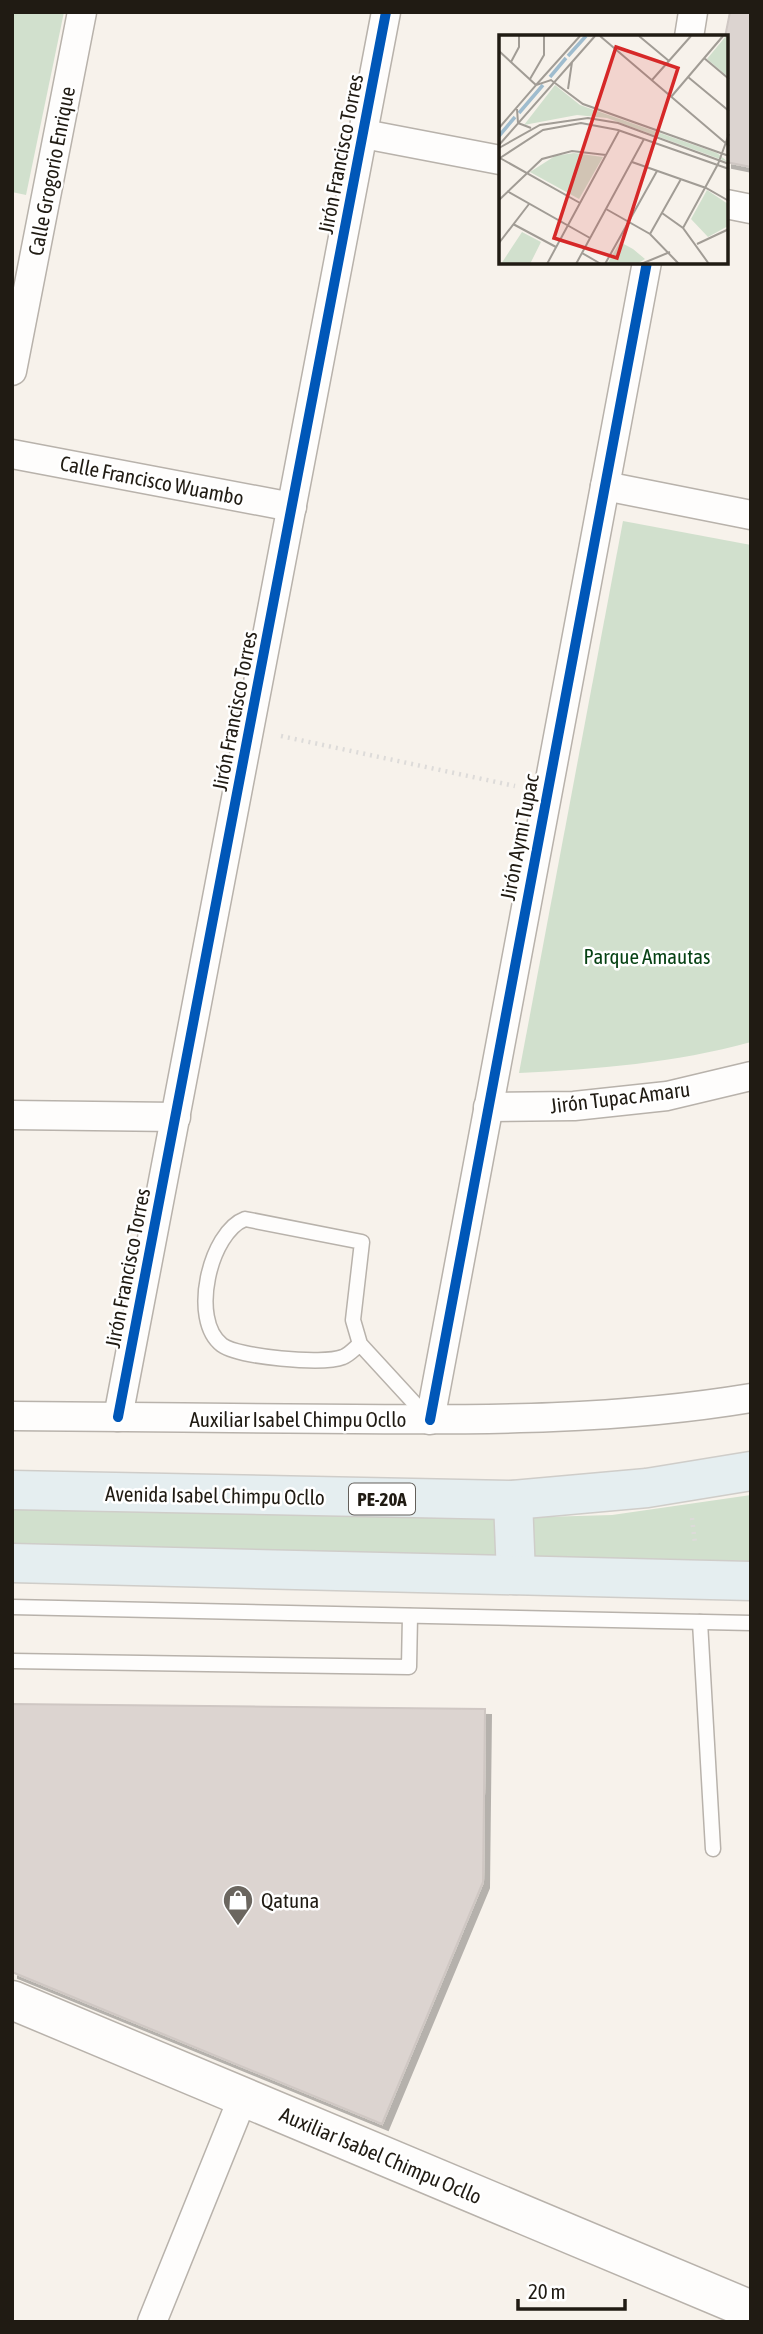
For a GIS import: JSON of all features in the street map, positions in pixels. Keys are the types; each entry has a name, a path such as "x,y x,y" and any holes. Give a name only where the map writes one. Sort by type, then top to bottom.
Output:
{"main road":[{"name":"Avenida Isabel Chimpu Ocllo","path":"12,1490 513,1500 646,1488 751,1471"},
{"path":"513,1500 516,1575"},
{"path":"12,1563 751,1581"}],"street":[{"name":"Calle Grogorio Enrique","path":"12,371 82,12"},
{"name":"Jirón Francisco Torres","path":"118,1417 386,12"},
{"path":"689,35 693,12"},
{"path":"363,134 499,160"},
{"path":"728,204 751,209"},
{"name":"Jirón Aymi Tupac","path":"430,1420 646,264"},
{"name":"Calle Francisco Wuambo","path":"12,454 292,507"},
{"path":"605,486 751,515"},
{"name":"Jirón Tupac Amaru","path":"488,1107 574,1106 667,1096 751,1076"},
{"path":"12,1115 176,1117"},
{"name":"Auxiliar Isabel Chimpu Ocllo","path":"12,1416 430,1420 606,1417 679,1410 751,1398"},
{"name":"Auxiliar Isabel Chimpu Ocllo","path":"12,2000 751,2310"},
{"path":"152,2322 243,2097"}],"lane":[{"path":"360,1344 345,1357 315,1363 240,1352 222,1346 210,1331 204,1315 214,1253 232,1224 245,1219 362,1242 353,1320 360,1344 430,1420"},
{"path":"12,1607 751,1623"},
{"path":"12,1661 409,1667 410,1616"},
{"path":"700,1622 713,1849"}],"path":[{"path":"250,729 547,793"}],"green space":[{"path":"12,12 64,12 26,195 12,192"},
{"name":"Parque Amautas","path":"623,521 751,545 751,1042 636,1064 519,1073"},
{"path":"751,1495 751,1561 12,1545 12,1508 477,1519 612,1515"}],"building":[{"path":"730,12 751,12 751,167 728,162 728,35 725,35"},
{"name":"Qatuna","path":"12,1704 485,1709 483,1882 382,2124 12,1972"}],"cycle path":[{"path":"118,1417 386,12"},
{"path":"430,1420 647,264"}],"place":[{"name":"Qatuna","path":"238,1927"}]}
